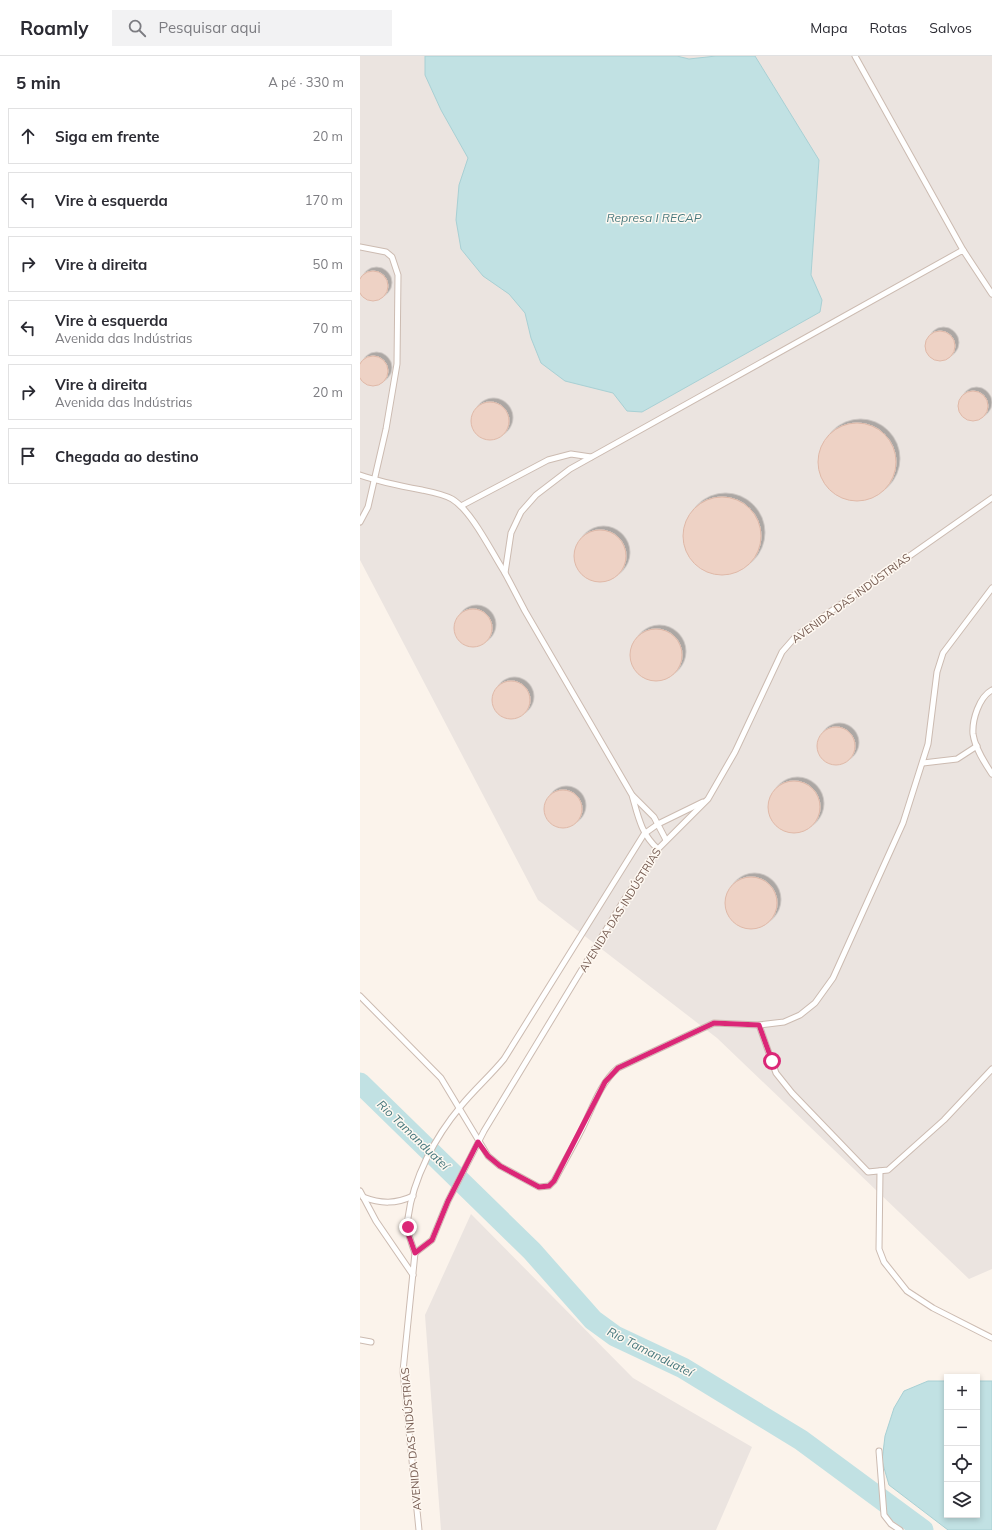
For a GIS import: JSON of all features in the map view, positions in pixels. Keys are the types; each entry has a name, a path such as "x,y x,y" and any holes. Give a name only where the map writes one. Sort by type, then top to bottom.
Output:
{"lane":[{"path":"855,56 963,250 992,294"},
{"path":"360,247 386,252 394,261 398,275 397,364 386,429 368,507 360,522"},
{"path":"505,573 512,533 521,512 536,495 570,469 963,250"},
{"path":"461,506 548,460 571,454 591,457"},
{"path":"360,474 374,480 440,494 461,506 505,573 525,611 632,795 644,834 658,849"},
{"name":"AVENIDA DAS INDÚSTRIAS","path":"415,1253 432,1240 448,1201 478,1142 624,900 658,849 708,799 735,752 782,652 789,643 806,628 992,498"},
{"path":"360,996 441,1078 460,1108 478,1142 488,1156 500,1166 539,1187 549,1186 554,1181 582,1129 605,1082 618,1068 714,1023 759,1025 784,1022 800,1015 815,1003 833,978 903,823 928,744 937,672 943,653 992,588"},
{"path":"992,690 987,693 978,708 973,733 977,746 992,774"},
{"path":"923,763 957,759 977,746"},
{"path":"632,795 651,814 666,840"},
{"path":"644,834 658,824 708,799"},
{"name":"AVENIDA DAS INDÚSTRIAS","path":"419,1530 403,1372 415,1253 409,1236 408,1219 420,1174 444,1128 504,1059 644,834"},
{"path":"759,1025 776,1073 792,1093 868,1172 888,1170 944,1120 992,1069"},
{"path":"880,1171 879,1249 884,1262 907,1290 933,1308 992,1338"},
{"path":"360,1191 376,1220 413,1275"},
{"path":"363,1197 378,1202 387,1202 402,1201 413,1196"},
{"path":"360,1340 371,1342"},
{"path":"880,1451 883,1510 886,1519 900,1530"}],"shaded area":[{"path":"360,56 992,56 992,1269 969,1279 717,1038 538,900 360,560"},
{"path":"471,1214 633,1378 752,1447 716,1530 441,1530 425,1315"}],"water":[{"name":"Represa I RECAP","path":"425,56 677,56 689,59 716,56 755,56 819,160 811,275 822,300 820,312 642,412 627,411 613,393 565,381 541,363 531,338 525,313 509,294 483,276 461,249 456,220 459,185 468,158 441,110 425,75"},
{"path":"928,1381 944,1381 944,1518 980,1518 980,1381 992,1381 992,1530 948,1530 889,1485 882,1461 885,1436 894,1408 904,1391"}],"building":[{"path":"373,271 379,272 387,280 387,292 379,300 373,301 367,300 359,292 358,286 359,280 367,272"},
{"path":"940,331 951,335 955,346 951,357 940,361 929,357 925,346 929,335"},
{"path":"373,356 379,357 387,365 387,377 379,385 373,386 367,385 359,377 358,371 359,365 367,357"},
{"path":"973,391 984,395 988,406 984,417 973,421 962,417 958,406 962,395"},
{"path":"486,402 494,402 504,407 508,414 508,428 504,435 494,440 486,440 476,435 474,432 471,425 471,417 476,407 479,405"},
{"path":"857,423 872,426 879,430 889,440 893,447 896,462 893,477 889,484 879,494 872,498 857,501 842,498 835,494 825,484 821,477 818,462 821,447 825,440 835,430 842,426"},
{"path":"722,497 737,500 744,504 754,514 758,521 761,536 758,551 754,558 744,568 737,572 722,575 707,572 700,568 690,558 686,551 683,536 686,521 690,514 700,504 707,500"},
{"path":"595,530 605,530 619,537 626,551 626,561 619,575 605,582 595,582 585,578 578,571 574,561 574,551 578,541 585,534"},
{"path":"469,609 477,609 487,614 491,621 491,635 487,642 477,647 469,647 459,642 457,639 454,632 454,624 459,614 462,612"},
{"path":"651,629 661,629 675,636 682,650 682,660 675,674 661,681 651,681 641,677 634,670 630,660 630,650 634,640 641,633"},
{"path":"507,681 515,681 525,686 529,693 529,707 525,714 515,719 507,719 497,714 495,711 492,704 492,696 497,686 500,684"},
{"path":"832,727 840,727 850,732 854,739 854,753 850,760 840,765 832,765 822,760 820,757 817,750 817,742 822,732 825,730"},
{"path":"789,781 799,781 813,788 820,802 820,812 813,826 799,833 789,833 779,829 772,822 768,812 768,802 772,792 779,785"},
{"path":"559,790 567,790 577,795 581,802 581,816 577,823 567,828 559,828 549,823 547,820 544,813 544,805 549,795 552,793"},
{"path":"746,877 756,877 770,884 777,898 777,908 770,922 756,929 746,929 736,925 729,918 725,908 725,898 729,888 736,881"}],"waterway":[{"name":"Rio Tamanduateí","path":"360,1083 532,1251 593,1320 615,1336 683,1368 801,1440 923,1530"}],"route":[{"path":"408,1227 409,1236 415,1253 432,1240 448,1201 478,1142 488,1156 500,1166 539,1187 549,1186 554,1181 610,1074 618,1068 638,1058 706,1026 714,1023 759,1025 772,1061"}]}
